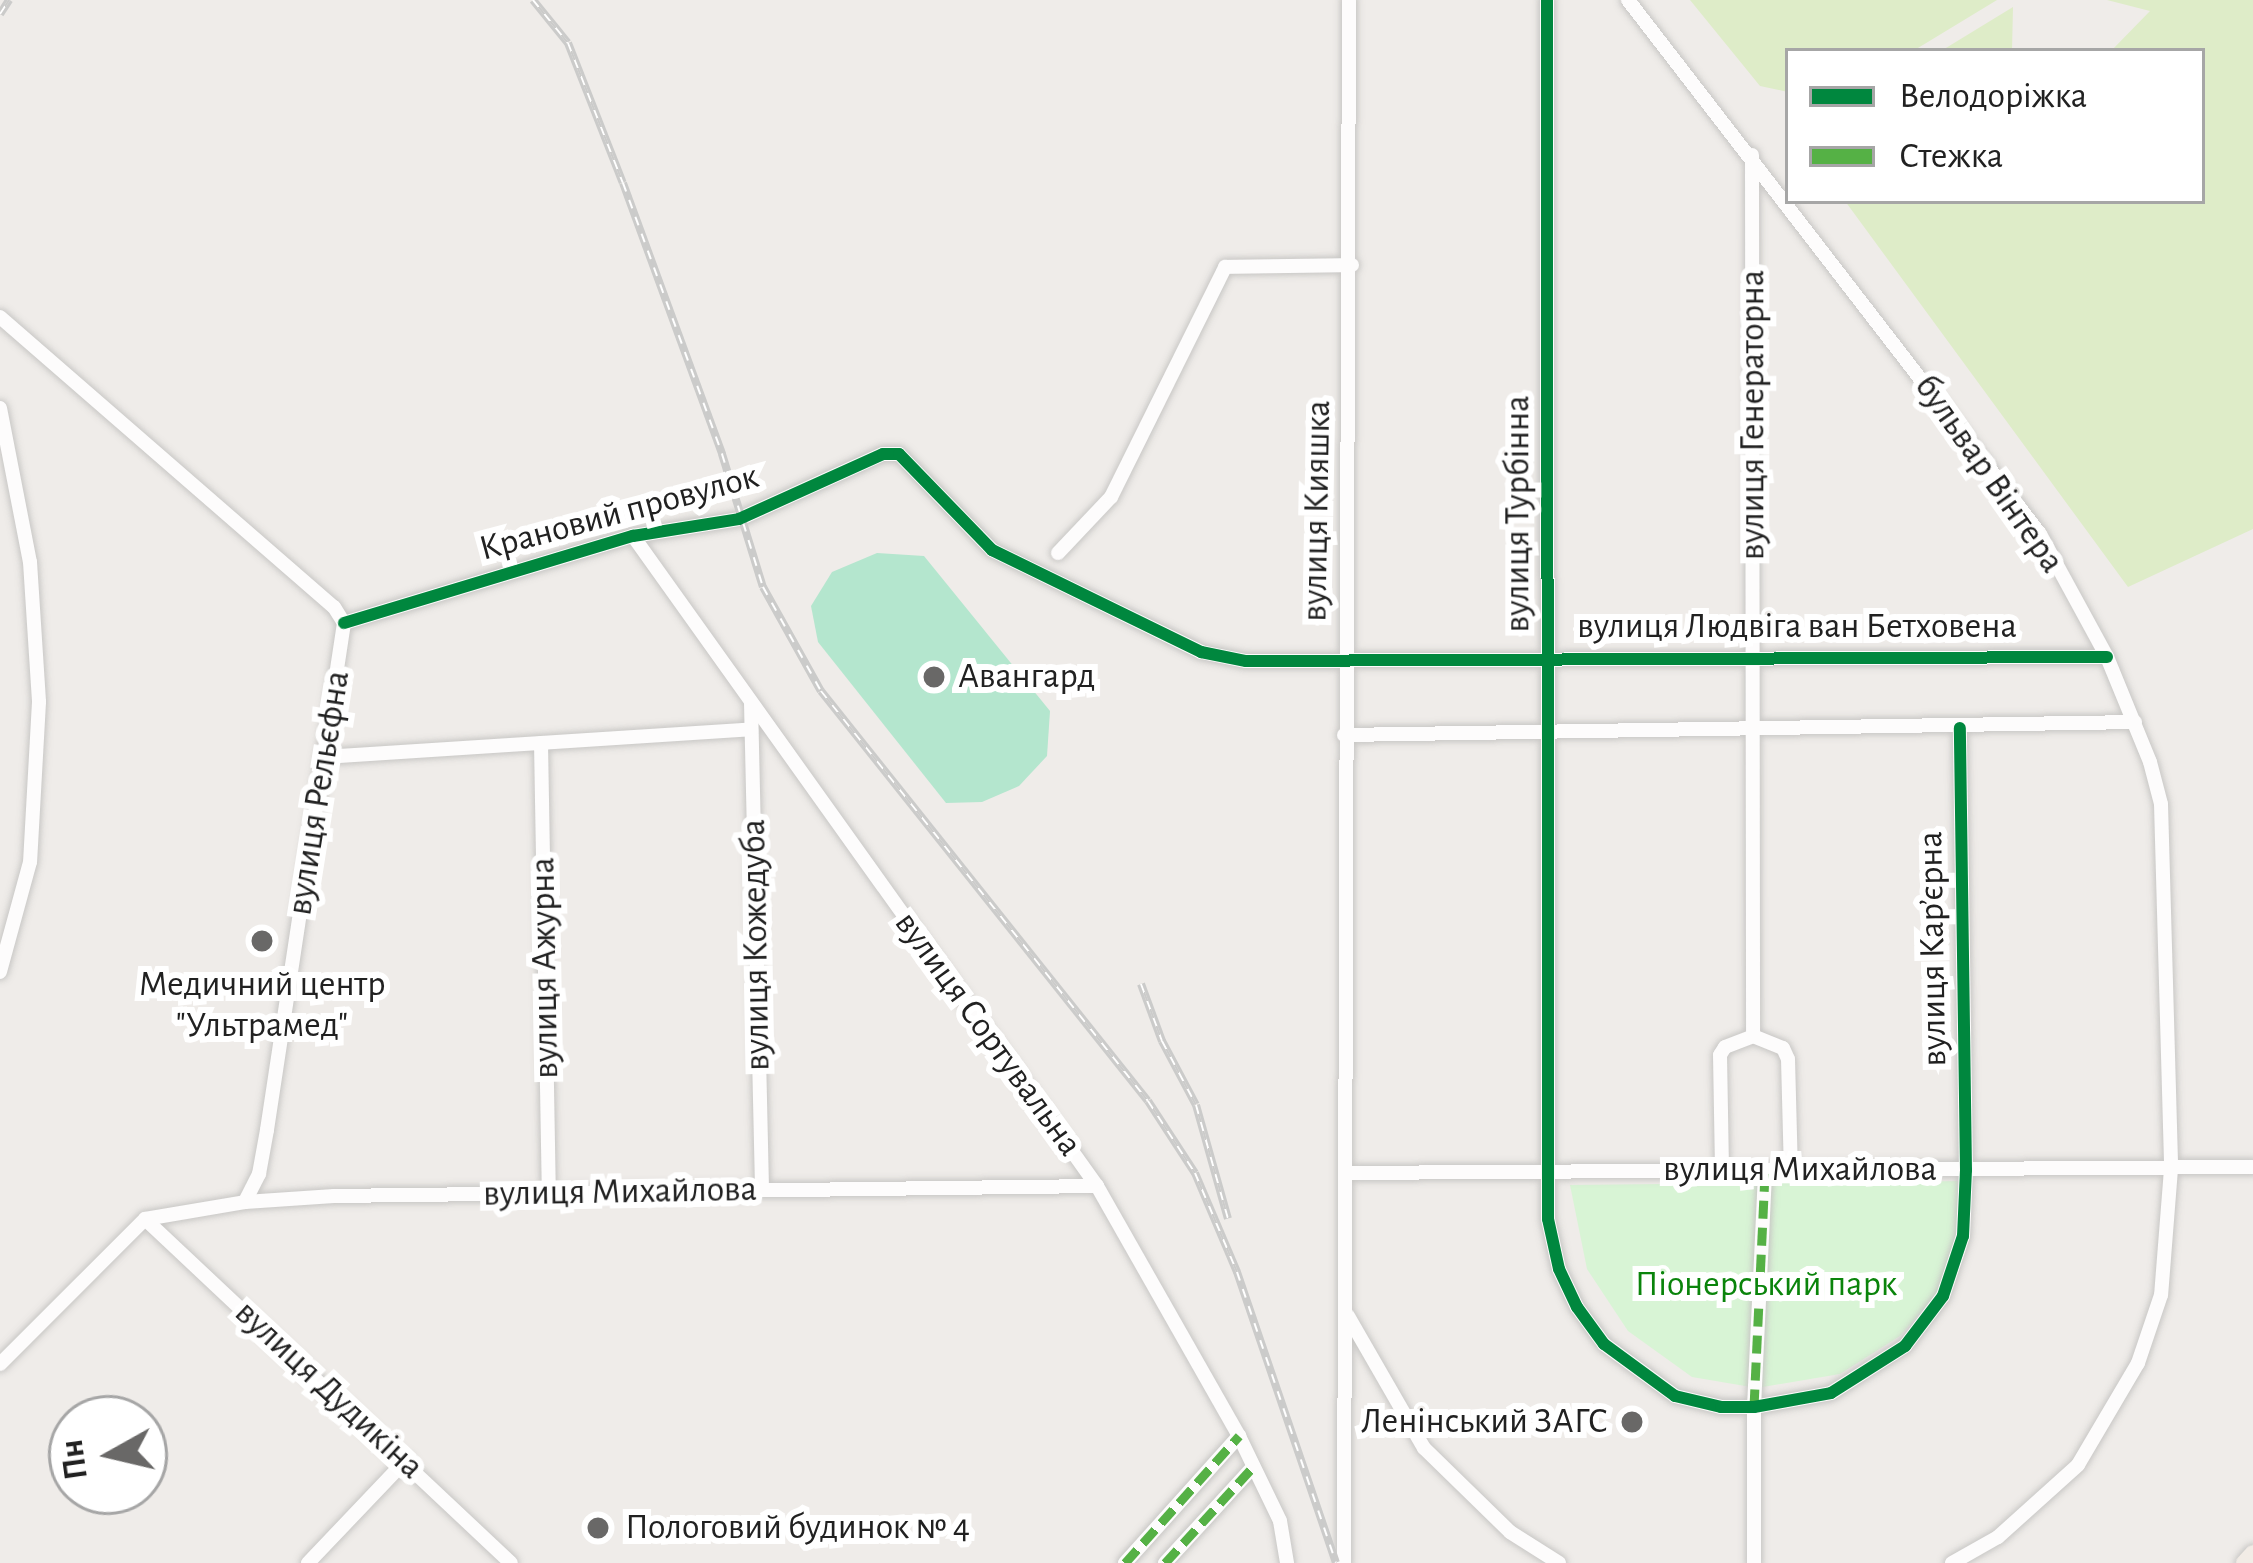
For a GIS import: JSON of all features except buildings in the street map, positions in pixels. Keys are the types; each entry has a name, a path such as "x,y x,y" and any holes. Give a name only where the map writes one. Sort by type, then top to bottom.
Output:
{"main road":[{"path":"2244,1563 2253,1553"}],"street":[{"name":"вулиця Кияшка","path":"1344,1563 1344,658 1352,265 1349,0"},
{"name":"вулиця Турбінна","path":"1547,0 1545,1172 1559,1269 1577,1307 1604,1344 1676,1396 1720,1407 1754,1407"},
{"name":"бульвар Вінтера","path":"1628,0 1785,198"},
{"name":"вулиця Генераторна","path":"1752,155 1753,1036"},
{"name":"бульвар Вінтера","path":"1789,204 2040,534 2107,657 2135,722 2161,804 2171,1169 2161,1295 2117,1405 2078,1465 2032,1510 1952,1563"},
{"path":"1058,553 1111,497 1226,267 1352,265"},
{"name":"вулиця Рельєфна","path":"0,317 334,608 344,623 263,1152 245,1202"},
{"path":"0,408 30,562 39,702 30,862 0,972"},
{"name":"Крановий провулок","path":"344,623 633,536 739,519 883,454 898,454 909,459 992,550 1201,652 1246,662 1344,658"},
{"name":"вулиця Сортувальна","path":"633,536 1097,1186 1239,1436 1280,1521 1287,1563"},
{"name":"вулиця Людвіга ван Бетховена","path":"1344,658 2107,657"},
{"name":"вулиця Кожедуба","path":"751,702 762,1189"},
{"path":"1344,735 2135,722"},
{"name":"вулиця Кар’єрна","path":"1754,1407 1832,1393 1905,1346 1943,1296 1955,1266 1964,1236 1966,1170 1960,728"},
{"path":"323,757 752,729"},
{"name":"вулиця Ажурна","path":"541,743 548,1193"},
{"path":"1721,1169 1720,1055 1725,1047 1753,1036 1773,1042 1787,1059 1791,1171"},
{"name":"вулиця Михайлова","path":"1346,1173 2253,1167"},
{"path":"1754,1563 1754,1407 1766,1171"},
{"name":"вулиця Михайлова","path":"145,1219 245,1202 1097,1186"},
{"path":"0,1364 145,1219"},
{"name":"вулиця Дудикіна","path":"145,1219 511,1563"},
{"path":"1346,1311 1424,1448 1510,1532 1558,1563"},
{"path":"1125,1563 1239,1436"},
{"path":"308,1563 406,1460"},
{"path":"1165,1563 1253,1467"}],"green space":[{"path":"1690,0 1997,0 1918,48 1785,48 1785,91 1760,86"},
{"path":"2107,0 2253,0 2253,529 2128,587 1847,204 2205,204 2205,48 2114,48 2150,11"},
{"path":"2013,7 2012,48 1946,48"},
{"name":"Авангард","path":"877,553 924,556 1050,711 1047,756 1019,786 982,802 946,803 818,642 811,606 832,572"},
{"name":"Піонерський парк","path":"1962,1181 1960,1232 1938,1292 1900,1336 1840,1374 1757,1388 1692,1377 1628,1331 1587,1269 1570,1185"}],"railway":[{"path":"0,14 9,0"},
{"path":"533,0 568,43 623,183 722,454 763,587 821,691 1148,1101 1195,1173 1237,1272 1336,1563"},
{"path":"1141,984 1162,1041 1196,1105 1228,1219"}],"marked path":[{"path":"1754,1407 1765,1171"},
{"path":"1125,1563 1239,1436"},
{"path":"1165,1563 1253,1467"}],"cycle path":[{"path":"1547,0 1548,1219 1559,1269 1577,1307 1604,1344 1675,1396 1721,1407 1754,1407 1831,1393 1905,1346 1943,1296 1963,1236 1966,1170 1960,728"},
{"path":"344,623 633,536 739,519 883,454 899,454 992,550 1201,652 1246,661 2107,657"}],"place":[{"name":"Авангард","path":"934,677"},
{"name":"Медичний центр \"Ультрамед\"","path":"262,941"},
{"name":"Ленінський ЗАГС","path":"1632,1422"},
{"name":"Пологовий будинок № 4","path":"598,1528"}]}
